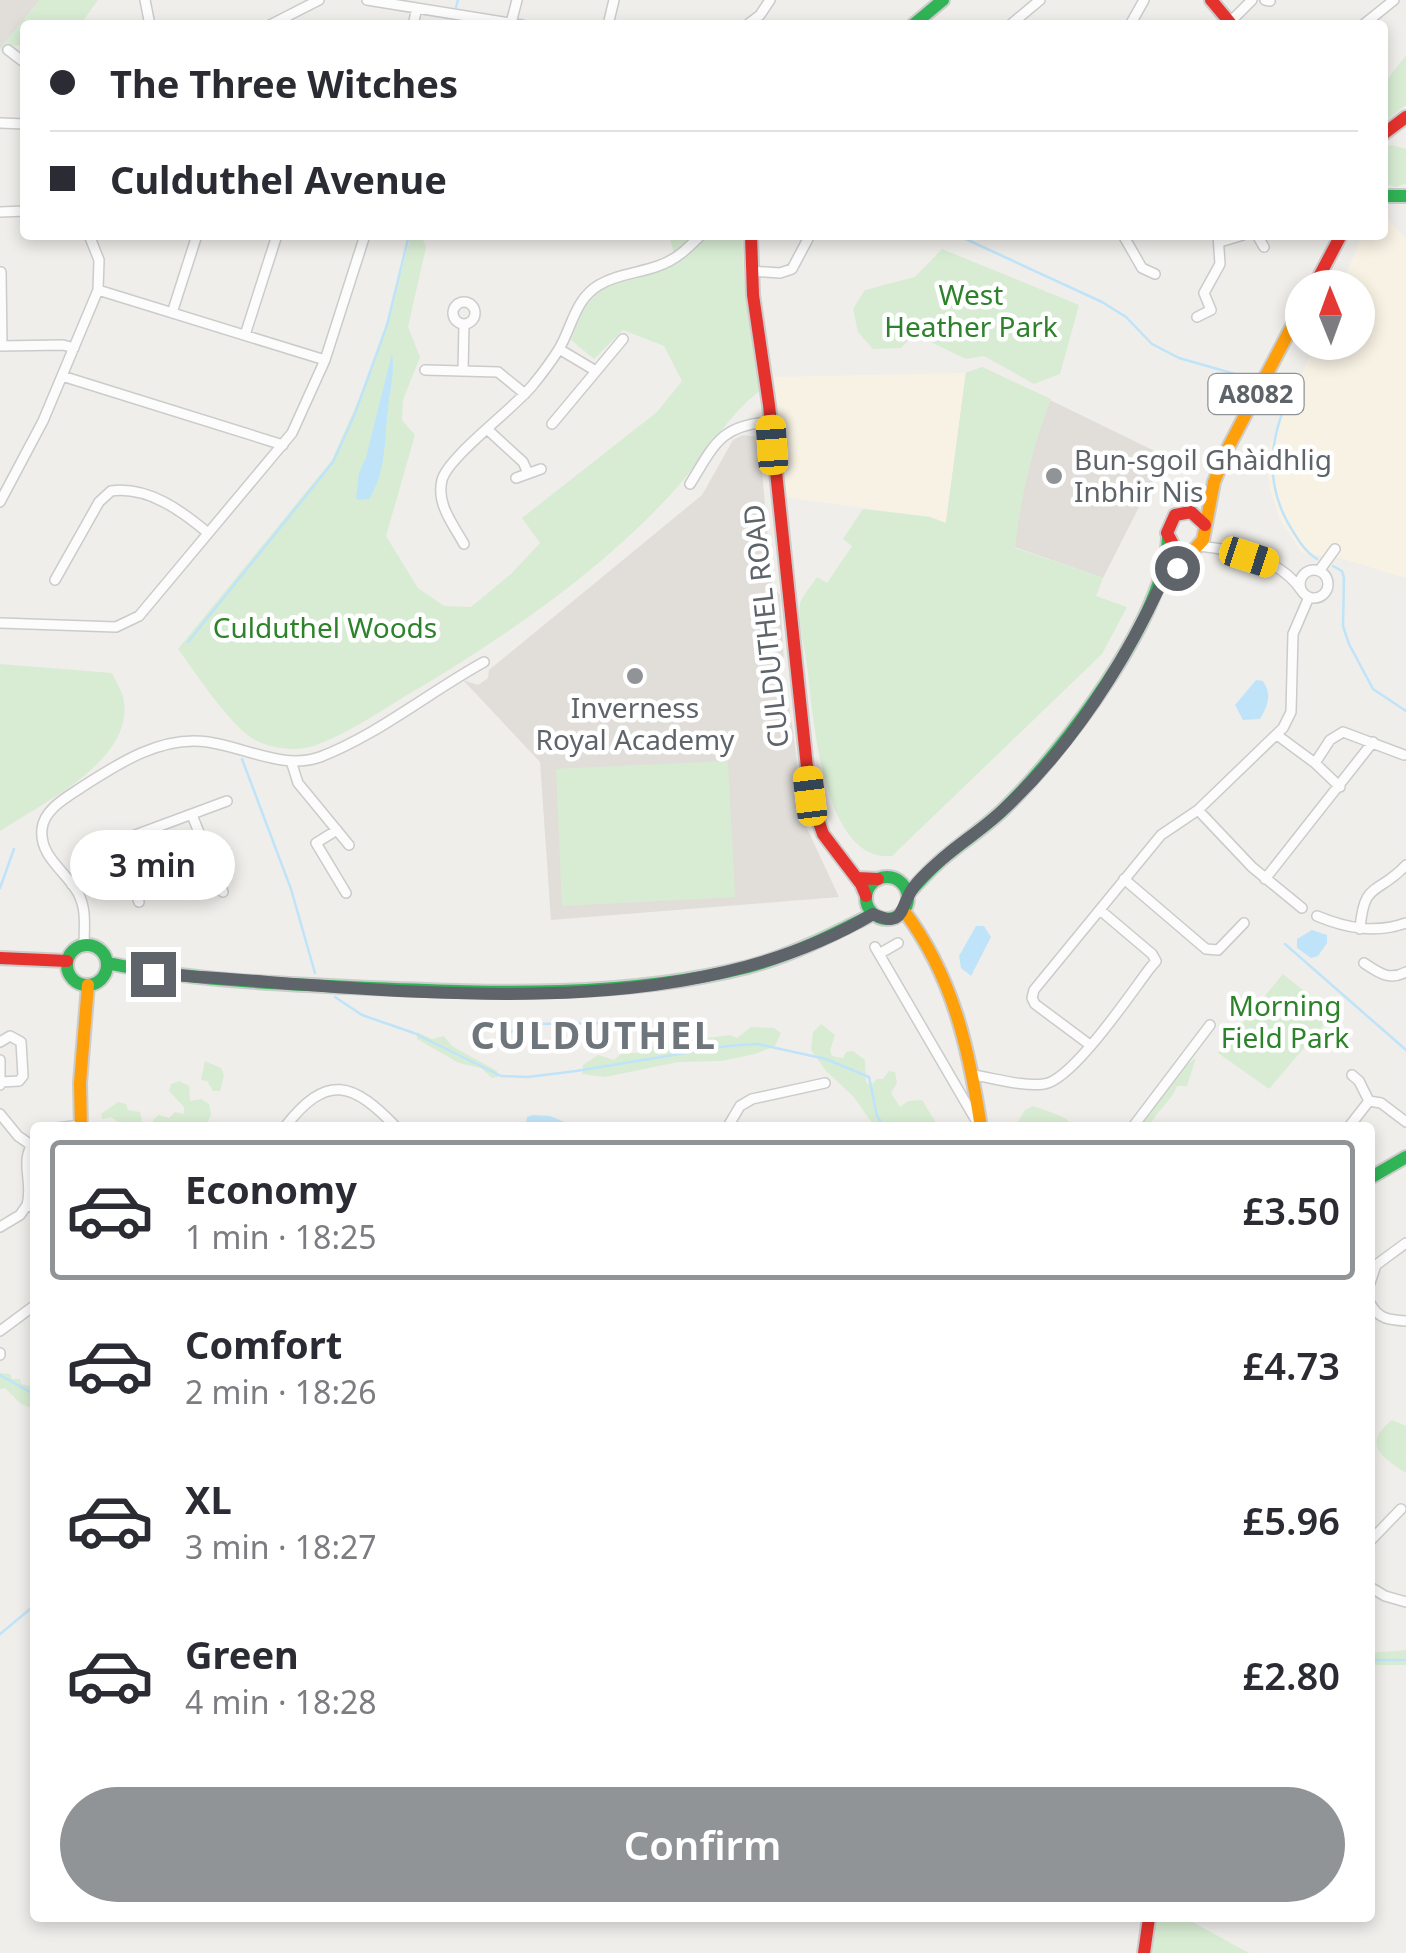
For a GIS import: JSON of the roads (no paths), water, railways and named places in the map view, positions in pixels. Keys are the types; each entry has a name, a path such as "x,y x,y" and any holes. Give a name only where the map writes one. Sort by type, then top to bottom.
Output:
{"main road":[{"path":"919,20 943,0"},
{"path":"1211,0 1228,20"},
{"name":"CULDUTHEL ROAD","path":"751,240 750,271 810,796 823,834 866,896"},
{"path":"1323,270 1338,240"},
{"name":"A8082","path":"908,894 943,858 1004,810 1079,726 1160,586 1201,538 1214,482 1229,446 1285,339"},
{"name":"A8082","path":"1160,586 1167,561 1168,524 1214,482"},
{"path":"1168,538 1178,548 1201,538 1195,514 1184,512"},
{"name":"A8082","path":"878,879 896,879 943,858"},
{"path":"857,878 878,879"},
{"path":"873,914 866,896 878,879"},
{"path":"896,879 908,894 904,911"},
{"path":"106,963 153,974 335,986 528,993 620,990 670,984 748,966 836,935 873,914 888,919 904,911"},
{"path":"904,911 923,934 949,984 973,1075 979,1122"},
{"path":"84,946 96,948 106,963 104,976 88,985 72,978 67,961 73,951 84,946"},
{"path":"0,958 67,961"},
{"path":"81,1122 88,985"},
{"path":"1375,1175 1406,1157"},
{"path":"1144,1953 1148,1922"}],"street":[{"path":"280,20 319,0"},
{"path":"367,0 417,5 490,20"},
{"path":"754,20 770,0"},
{"path":"1016,20 1040,0"},
{"path":"1234,20 1252,0"},
{"path":"1379,4 1394,0"},
{"path":"1015,2 1024,13"},
{"path":"760,15 764,20"},
{"path":"15,51 20,57"},
{"path":"0,502 62,376 98,290 98,260 91,240"},
{"path":"172,313 194,240"},
{"path":"244,335 276,240"},
{"path":"0,623 116,627 139,616 292,434 326,360 364,240"},
{"path":"464,544 443,507 441,486 452,462 525,394 559,349 578,305 588,293 612,279 681,255 695,240"},
{"path":"750,271 780,273 792,269 807,240"},
{"path":"1126,240 1142,268 1155,274"},
{"path":"1197,318 1211,310 1204,293 1220,264 1219,240"},
{"path":"1260,240 1264,247"},
{"path":"1220,264 1235,270"},
{"path":"1,272 6,282 1,346 74,348"},
{"path":"98,290 326,360"},
{"path":"464,324 464,370"},
{"path":"552,424 624,339"},
{"path":"559,349 596,371"},
{"path":"425,370 498,372 525,394"},
{"path":"62,376 283,446"},
{"path":"690,484 720,437 730,430 770,422"},
{"path":"488,430 523,462 528,473"},
{"path":"516,478 540,468"},
{"path":"55,580 98,502 110,491 127,491 170,504 208,533"},
{"path":"1201,538 1290,574 1314,571 1326,576 1327,589 1318,598 1304,594 1290,574"},
{"path":"1090,1046 1032,998 1161,835 1198,810 1276,735 1291,712 1293,634 1304,594 1300,581 1335,549"},
{"path":"65,564 76,572"},
{"path":"84,946 83,907 72,884 45,850 41,832 44,820 61,802 146,751 187,741 210,742 291,760 317,758 484,662"},
{"path":"1315,763 1336,735 1343,732 1404,755"},
{"path":"1276,735 1340,787"},
{"path":"1265,879 1373,742"},
{"path":"291,760 298,783 349,846"},
{"path":"72,884 130,837 227,801"},
{"path":"1198,810 1265,879 1302,908"},
{"path":"192,815 223,892"},
{"path":"336,830 316,843 346,893"},
{"path":"113,849 123,861 139,902"},
{"path":"1360,929 1362,902 1406,865"},
{"path":"1124,879 1206,949 1218,950 1244,923"},
{"path":"973,1075 1041,1085 1057,1081 1090,1046 1156,961 1100,910"},
{"path":"1317,916 1360,929 1376,930 1406,923"},
{"path":"898,942 877,951 977,1122"},
{"path":"1364,964 1394,978 1406,972"},
{"path":"1136,1122 1210,1025"},
{"path":"0,1042 10,1036 22,1042 23,1076 19,1082 1,1084 0,1060"},
{"path":"1198,1040 1211,1049"},
{"path":"1352,1075 1368,1101"},
{"path":"731,1122 740,1106 752,1099 825,1082"},
{"path":"289,1122 304,1104 334,1090 358,1093 371,1100 391,1122"},
{"path":"1368,1101 1381,1103 1406,1122"},
{"path":"1352,1122 1368,1101"},
{"path":"0,1114 18,1136 30,1141"},
{"path":"30,1149 25,1160 30,1194"},
{"path":"0,1227 30,1208"},
{"path":"1375,1269 1384,1257 1406,1243"},
{"path":"0,1331 30,1309"},
{"path":"1375,1313 1406,1321"},
{"path":"1375,1537 1401,1508"},
{"path":"1375,1591 1406,1602"}],"water":[{"path":"392,353 382,466 369,499 359,500 359,473"},
{"path":"1256,680 1266,686 1267,705 1260,719 1243,720 1235,705"},
{"path":"976,926 984,926 991,937 971,976 961,968 959,956"},
{"path":"1312,930 1327,935 1327,943 1318,956 1311,958 1297,948 1297,939"},
{"path":"550,1116 565,1122 526,1122 527,1117"}],"waterway":[{"path":"456,7 458,0"},
{"path":"188,642 333,462 387,325 408,240"},
{"path":"968,240 1102,302 1126,317 1152,344 1179,358 1249,378"},
{"path":"1283,386 1292,389 1275,439 1275,489 1294,534 1317,559"},
{"path":"1333,566 1342,571 1344,578 1343,626 1349,644 1373,689 1406,711"},
{"path":"242,759 291,889 315,973"},
{"path":"0,888 14,849"},
{"path":"1285,944 1406,1050"},
{"path":"335,997 362,1015 414,1033 501,1076 528,1077 757,1044 826,1059 869,1077 881,1122"},
{"path":"497,1029 506,1035 524,1024 632,1023"},
{"path":"0,1375 30,1392"},
{"path":"0,1634 30,1609"},
{"path":"1375,1660 1406,1660"}],"place":[{"name":"Bun-sgoil Ghàidhlig Inbhir Nis","path":"1054,476"},
{"name":"Inverness Royal Academy","path":"635,676"}],"district":[{"name":"CULDUTHEL","path":"594,1036"}],"park label":[{"name":"West Heather Park","path":"971,311"},
{"name":"Culduthel Woods","path":"325,628"},
{"name":"Morning Field Park","path":"1285,1022"}]}
